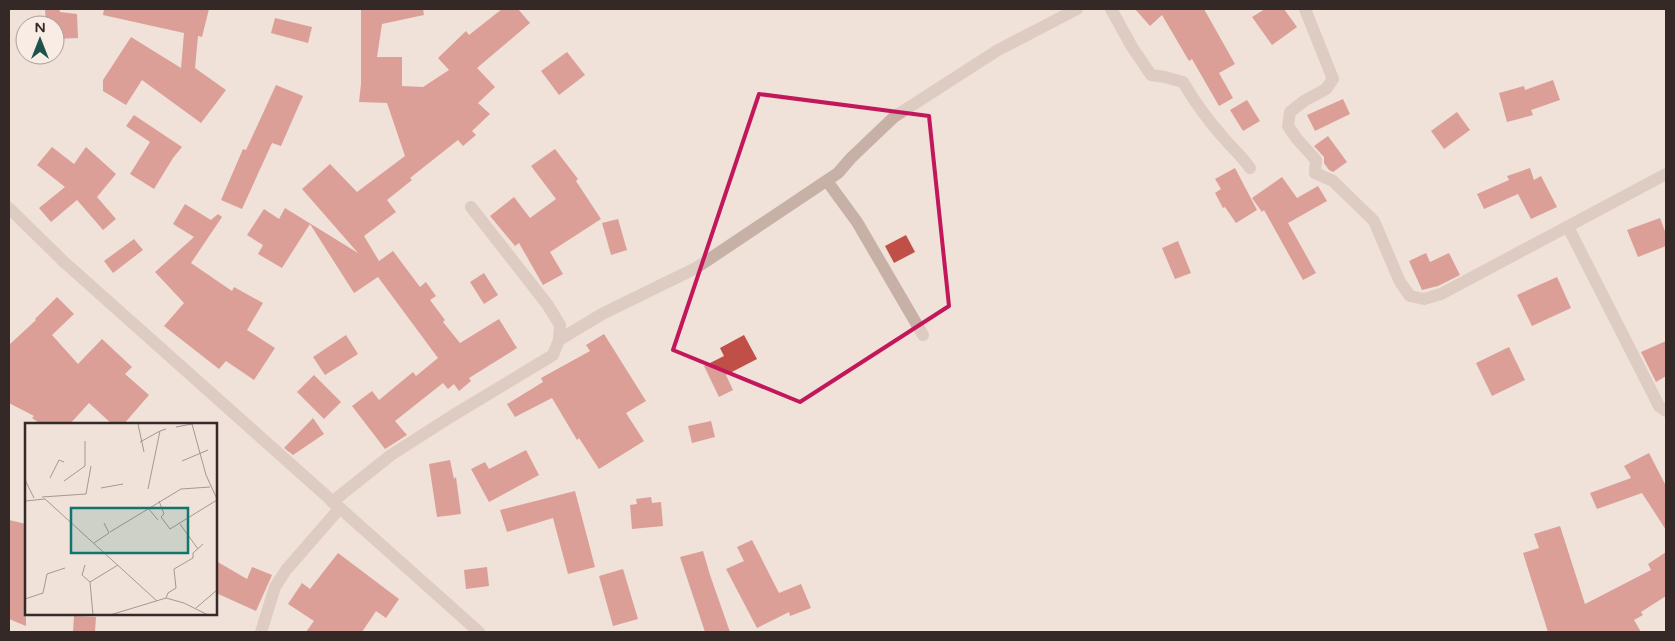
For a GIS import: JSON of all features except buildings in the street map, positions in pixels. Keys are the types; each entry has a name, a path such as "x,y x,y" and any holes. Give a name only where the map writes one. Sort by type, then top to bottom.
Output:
{"street":[{"path":"559,340 602,314 696,268 838,173 894,117 998,50 1077,9"},
{"path":"1111,9 1150,75 1183,82 1199,107 1250,168"},
{"path":"1305,9 1333,79 1326,90 1304,101 1290,112 1288,126 1316,160 1315,173 1333,181 1374,221 1400,282 1410,296 1424,299 1441,294 1666,174"},
{"path":"827,181 858,222 923,335"},
{"path":"261,632 275,587 336,506 391,455 553,355 559,340 560,325 547,304 471,207"},
{"path":"9,208 63,261 479,632"},
{"path":"1568,227 1659,406 1666,411"}],"highlighted area":[{"path":"759,94 929,116 949,306 800,402 673,350"}]}
